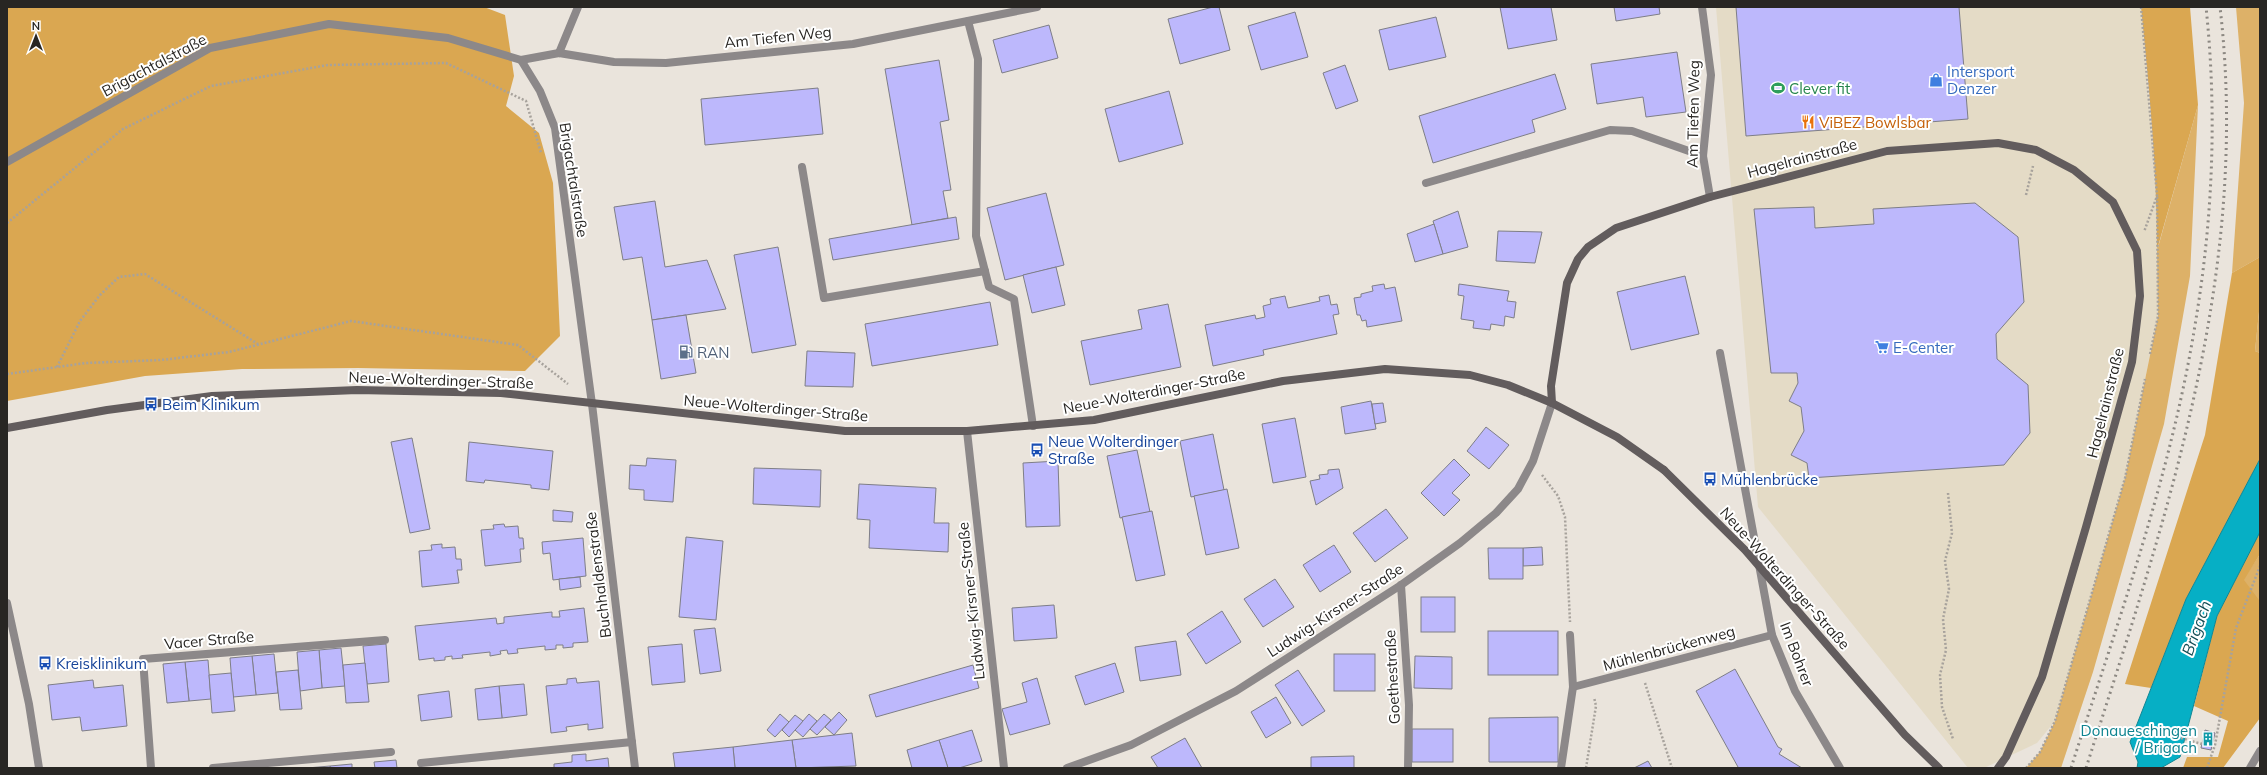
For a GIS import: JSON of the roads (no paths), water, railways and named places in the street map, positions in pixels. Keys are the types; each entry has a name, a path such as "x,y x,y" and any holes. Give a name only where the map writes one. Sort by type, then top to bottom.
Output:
{"main road":[{"name":"Hagelrainstraße","path":"1552,403 1551,386 1567,282 1578,259 1588,247 1616,228 1710,197 1887,151 1998,143 2036,150 2074,170 2113,202 2137,251 2140,296 2132,362 2042,677 2006,757 1998,768"},
{"name":"Neue-Wolterdinger-Straße","path":"7,428 107,410 212,396 350,390 501,393 845,431 967,431 1094,420 1284,381 1385,369 1470,375 1508,385 1552,403 1617,437 1664,470 1745,550 1905,735 1939,768"}],"street":[{"path":"558,53 578,7"},
{"name":"Am Tiefen Weg","path":"521,60 558,53 614,62 666,63 853,44 1037,7"},
{"name":"Am Tiefen Weg","path":"1702,7 1711,75 1703,156 1710,197"},
{"path":"968,21 978,59 976,236 989,287 1014,299 1033,426"},
{"name":"Brigachtalstraße","path":"7,162 210,48 329,24 448,38 521,60 540,91 555,128 592,404"},
{"path":"1426,183 1610,130 1632,131 1703,156"},
{"path":"802,167 824,298 985,272"},
{"name":"Im Bohrer","path":"1720,352 1772,635 1795,690 1840,768"},
{"name":"Ludwig-Kirsner-Straße","path":"1067,768 1131,745 1236,691 1402,585 1460,542 1496,513 1518,489 1533,462 1552,403"},
{"name":"Buchhaldenstraße","path":"592,404 635,768"},
{"name":"Ludwig-Kirsner-Straße","path":"967,431 1004,768"},
{"name":"Goethestraße","path":"1402,585 1409,704 1408,768"},
{"path":"7,605 29,704 39,768"},
{"path":"1561,768 1573,687 1570,635"},
{"name":"Mühlenbrückenweg","path":"1573,687 1772,635"},
{"name":"Vacer Straße","path":"151,768 144,659 385,640"},
{"path":"422,763 632,742"},
{"path":"2250,768 2260,751"},
{"path":"213,768 391,752"}],"water":[{"name":"Brigach","path":"2260,459 2260,532 2217,616 2180,757 2161,768 2137,768 2138,762 2130,742 2186,599"}],"railway":[{"path":"2071,768 2142,546 2173,433 2186,376 2202,280 2210,202 2212,124 2206,7"},
{"path":"2086,768 2145,581 2172,488 2195,394 2212,299 2223,203 2226,106 2220,7"}],"place":[{"name":"Intersport Denzer","path":"1936,80"},
{"name":"Clever fit","path":"1778,88"},
{"name":"ViBEZ Bowlsbar","path":"1808,122"},
{"name":"E-Center","path":"1882,347"},
{"name":"RAN","path":"686,352"},
{"name":"Beim Klinikum","path":"151,404"},
{"name":"Neue Wolterdinger Straße","path":"1037,450"},
{"name":"Mühlenbrücke","path":"1710,479"},
{"name":"Kreisklinikum","path":"45,663"},
{"name":"Donaueschingen / Brigach","path":"2208,739"}]}
